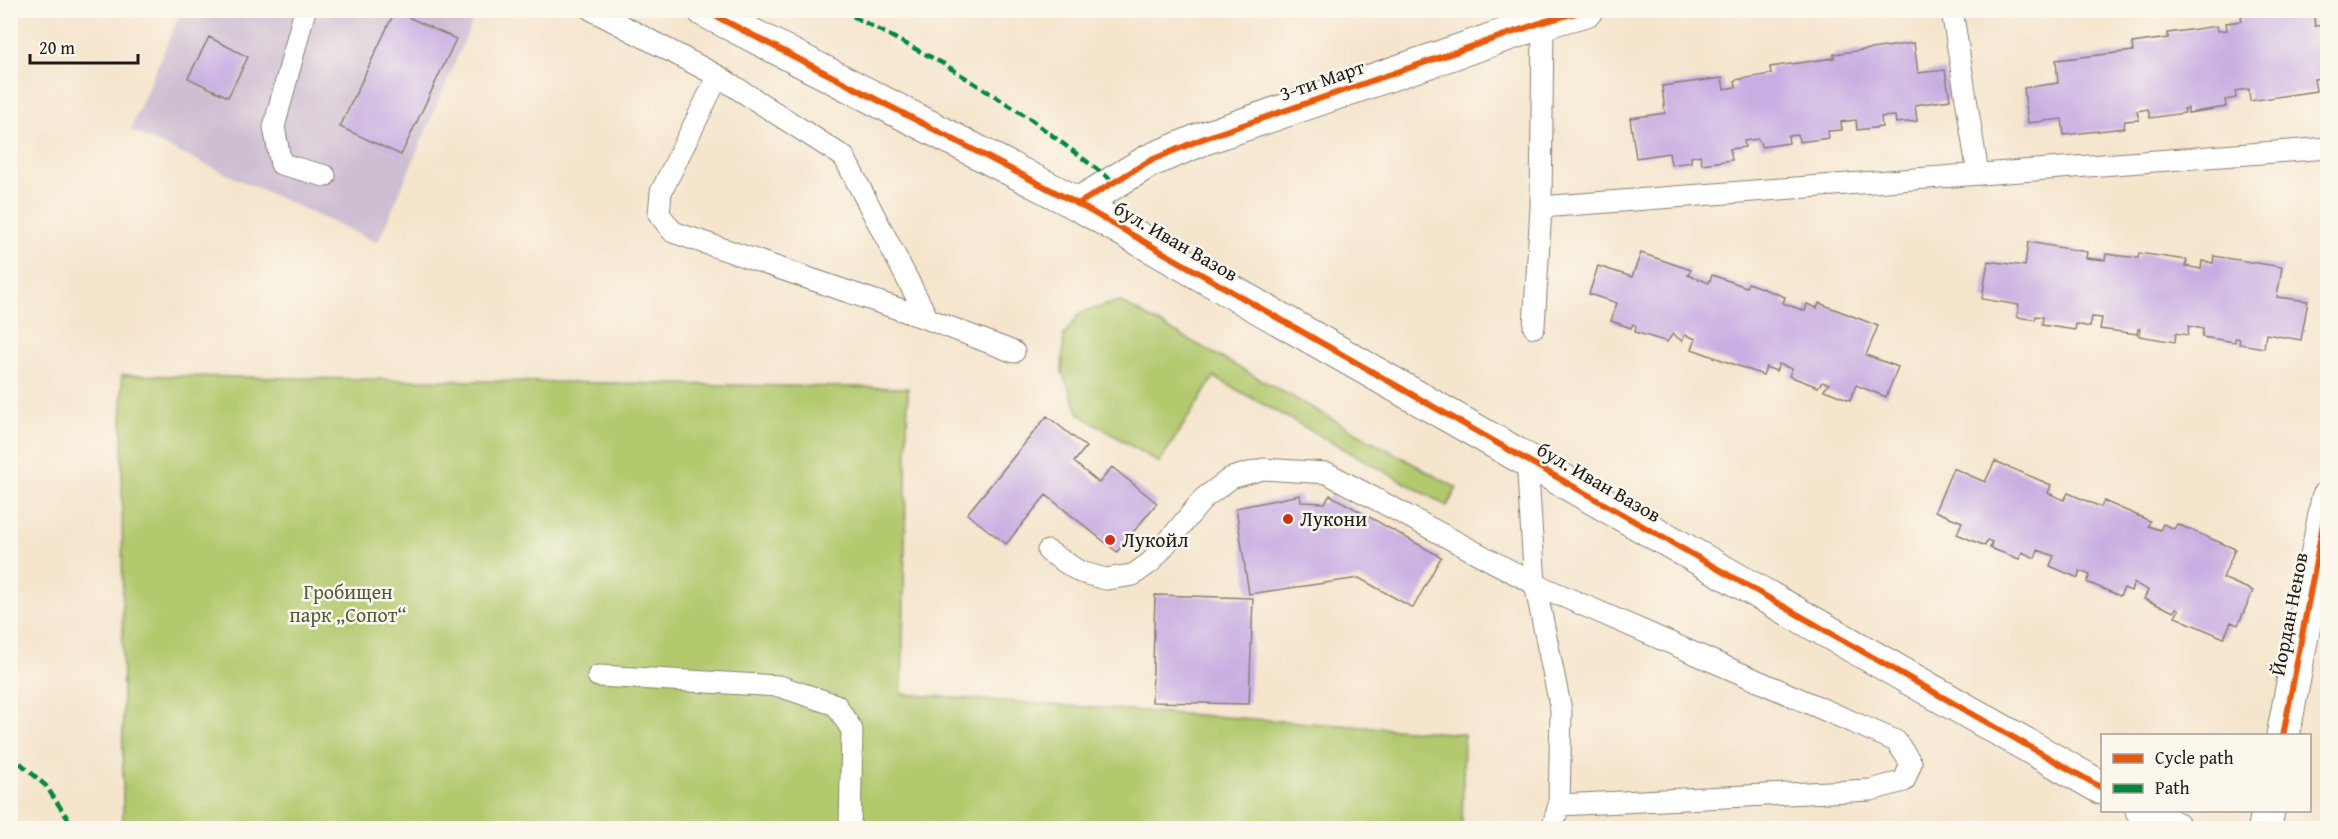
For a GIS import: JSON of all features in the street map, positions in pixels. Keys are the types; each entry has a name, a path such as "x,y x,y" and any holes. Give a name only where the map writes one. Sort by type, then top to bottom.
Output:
{"main road":[{"name":"бул. Иван Вазов","path":"704,10 1078,204 2101,787"},
{"name":"3-ти Март","path":"1078,204 1149,161 1202,139 1543,22 1586,10"},
{"name":"Йордан Ненов","path":"2283,734 2328,498"},
{"path":"2146,812 2174,828"},
{"path":"2265,828 2268,812"}],"lane":[{"path":"305,10 274,128 281,164 325,176"},
{"path":"592,10 718,76 844,157 928,319"},
{"path":"1952,10 1978,174"},
{"path":"1534,327 1541,207 1543,22"},
{"path":"718,76 661,192 659,214 673,232 928,319 1014,352"},
{"path":"1541,207 2328,148"},
{"path":"1527,460 1535,584 1561,710 1559,805 1552,828"},
{"path":"1048,551 1080,572 1106,579 1133,575 1151,562 1204,498 1231,478 1263,469 1327,473 1535,584 1896,741 1911,763 1904,781 1871,790 1559,805"},
{"path":"598,676 779,686 836,705 852,730 850,828"}],"shaded area":[{"path":"181,11 477,11 378,243 130,130"}],"green space":[{"path":"1119,301 1457,488 1447,506 1214,377 1159,463 1079,414 1062,372 1064,335 1080,313"},
{"name":"Гробищен парк „Сопот“","path":"122,375 908,388 902,694 1464,734 1462,828 123,828"}],"building":[{"path":"2277,10 2313,10 2315,26 2328,25 2328,77 2314,79 2316,91 2250,101 2249,89 2235,91 2236,98 2225,100 2226,107 2188,113 2188,108 2184,109 2185,113 2150,118 2148,109 2137,111 2139,120 2125,121 2124,128 2064,135 2062,119 2028,123 2024,88 2058,83 2056,60 2133,51 2132,43 2168,38 2168,33 2217,26 2218,31 2227,30 2226,23 2242,21 2241,16"},
{"path":"395,11 456,39 401,155 340,127"},
{"path":"209,37 248,57 228,97 188,78"},
{"path":"1914,43 1918,73 1945,70 1950,100 1915,105 1917,121 1896,123 1895,116 1881,117 1882,127 1857,130 1856,120 1841,122 1842,130 1828,131 1829,138 1799,142 1798,135 1788,136 1789,143 1762,147 1758,139 1744,141 1745,147 1730,149 1732,160 1702,164 1700,155 1691,157 1691,162 1671,165 1669,153 1636,158 1630,118 1665,113 1662,86 1722,78 1724,89 1736,87 1735,80 1771,74 1770,67 1834,58 1834,54"},
{"path":"2028,242 2087,252 2086,258 2105,260 2106,254 2138,258 2139,253 2187,260 2185,266 2201,269 2202,261 2213,263 2214,256 2282,267 2277,297 2308,301 2301,340 2266,334 2264,348 2239,344 2240,339 2235,338 2235,342 2202,337 2203,329 2189,326 2188,335 2176,333 2175,342 2139,336 2140,329 2137,334 2100,329 2102,318 2092,317 2090,327 2076,324 2075,330 2042,325 2043,317 2036,316 2035,320 2017,317 2019,305 1982,299 1988,261 2025,266"},
{"path":"1641,253 1691,270 1688,275 1709,283 1712,275 1746,287 1748,283 1785,297 1783,303 1805,311 1807,304 1817,308 1819,303 1878,326 1866,355 1898,367 1886,397 1856,385 1850,400 1824,390 1829,384 1822,382 1818,387 1789,376 1792,369 1779,364 1776,371 1766,367 1763,375 1692,349 1696,339 1685,335 1682,341 1673,334 1667,342 1635,332 1636,326 1633,324 1631,328 1611,321 1617,303 1589,294 1598,266 1632,277"},
{"path":"1047,416 1086,447 1074,462 1099,483 1112,467 1157,503 1117,552 1046,495 1006,544 967,514"},
{"path":"1995,461 2051,485 2048,493 2064,500 2068,493 2101,507 2104,501 2150,521 2148,526 2160,530 2163,524 2174,529 2177,524 2235,549 2223,578 2253,591 2238,625 2231,622 2224,638 2175,617 2179,610 2176,608 2174,612 2144,599 2148,590 2134,583 2131,591 2124,588 2120,596 2087,582 2090,575 2080,571 2078,578 2050,566 2054,556 2038,550 2035,558 2022,552 2019,559 1990,548 1992,542 1987,540 1985,546 1957,534 1962,522 1935,511 1953,468 1985,482"},
{"path":"1300,495 1301,502 1325,503 1330,495 1441,557 1413,608 1359,578 1249,594 1236,508"},
{"path":"1155,595 1253,598 1249,704 1152,702"}],"marked path":[{"path":"841,10 944,64 1029,118 1114,182"},
{"path":"10,754 46,786 74,828"}],"cycle path":[{"path":"704,10 1078,204 2101,787"},
{"path":"1078,204 1149,161 1202,139 1543,22 1586,10"},
{"path":"2283,734 2328,498"}],"place":[{"name":"Лукони","path":"1288,519"},
{"name":"Лукойл","path":"1110,540"}]}
